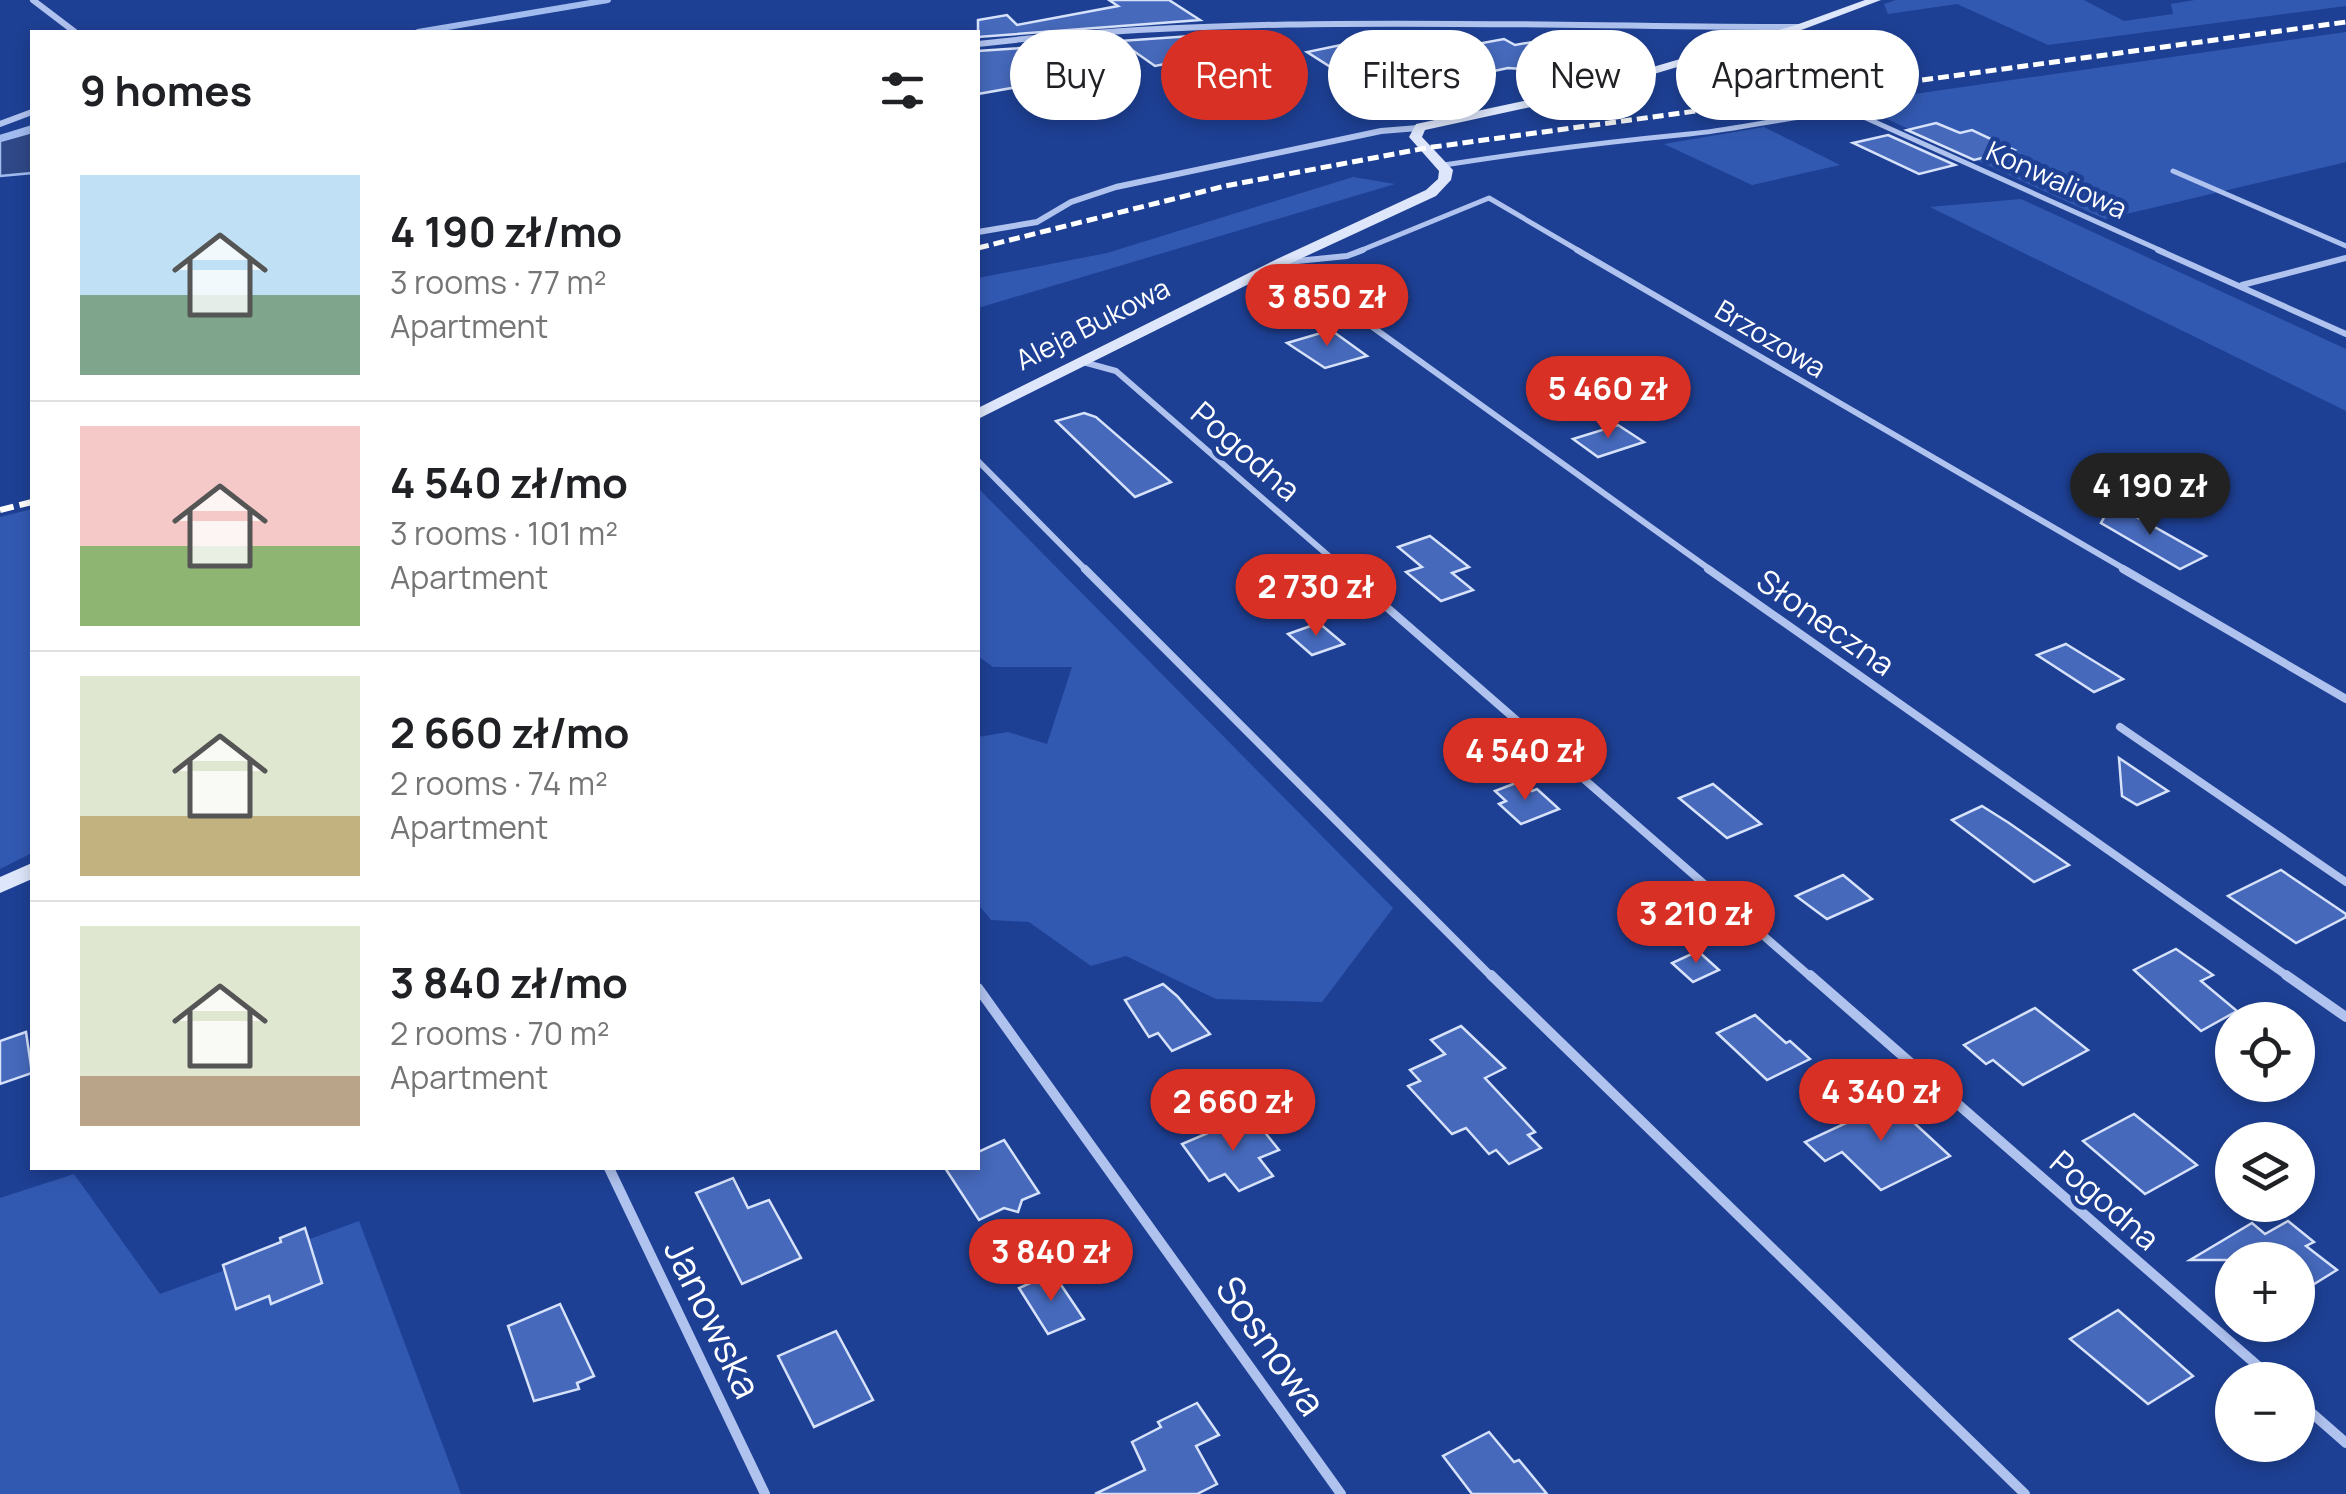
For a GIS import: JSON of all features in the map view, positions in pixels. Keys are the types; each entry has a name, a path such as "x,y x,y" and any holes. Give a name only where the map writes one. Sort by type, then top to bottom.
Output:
{"street":[{"path":"33,0 72,30"},
{"path":"980,232 1037,222 1071,202 1116,187 1381,131 1418,128 1548,101 1800,27 1875,0"},
{"path":"980,44 1087,32 1249,26 1800,27"},
{"path":"0,124 30,113"},
{"path":"1418,128 1415,138 1444,165"},
{"name":"Aleja Bukowa","path":"980,413 1282,262 1431,193 1444,180 1444,165"},
{"path":"0,886 30,871"}],"lane":[{"name":"Konwaliowa","path":"1444,165 1616,138 1690,134 1846,112 1869,116 2346,334"},
{"path":"2173,172 2346,246"},
{"name":"Brzozowa","path":"1282,262 1347,256 1489,198 2346,700"},
{"path":"2242,285 2346,258"},
{"name":"Słoneczna","path":"1282,262 1829,656 2346,1017"},
{"name":"Pogodna","path":"1082,362 1116,370 2253,1362"},
{"path":"980,462 1397,885 1788,1270 2025,1494"},
{"path":"2120,727 2346,882"},
{"name":"Sosnowa","path":"980,991 1341,1494"},
{"name":"Janowska","path":"610,1170 765,1494"},
{"path":"2315,1416 2346,1443"}],"shaded area":[{"path":"1896,0 2084,0 2124,21 2173,14 2171,4 2195,0 2346,0 2346,6 2048,45 1957,4 1888,14 1884,4"},
{"path":"2346,32 2346,162 2105,219 1889,120 1919,120 1919,93"},
{"path":"1764,127 1840,165 1752,185 1664,144"},
{"path":"30,133 30,173 0,176 0,141"},
{"path":"1353,177 1395,184 980,307 980,278 1107,253"},
{"path":"2021,199 2346,349 2346,411 1930,207"},
{"path":"980,490 1393,908 1322,1002 1216,999 1126,956 1091,966 1029,922 991,920 980,906 980,737 1008,732 1047,744 1072,667 993,667 980,657"},
{"path":"30,510 30,854 0,869 0,517"},
{"path":"74,1174 160,1294 359,1221 461,1494 0,1494 0,1198"}],"building":[{"path":"1109,0 1169,0 1200,20 1069,30 1010,30 1010,35 980,37 978,20 1007,15 1017,25 1118,6"},
{"path":"1161,38 1161,65 1155,66 1141,56 1141,40"},
{"path":"1504,39 1515,45 1516,69 1496,71 1496,40"},
{"path":"1328,48 1328,65 1308,53"},
{"path":"1010,49 1010,88 980,94 980,51"},
{"path":"1936,123 1960,133 1972,130 2014,150 1974,160 1907,130"},
{"path":"1888,135 1955,165 1919,174 1853,143"},
{"path":"1331,330 1367,356 1325,368 1287,343"},
{"path":"1084,413 1096,417 1171,482 1135,497 1056,421"},
{"path":"1618,425 1644,442 1598,457 1573,439"},
{"path":"2112,503 2206,556 2180,569 2101,523"},
{"path":"1430,536 1469,567 1452,573 1473,590 1441,601 1406,572 1422,567 1398,547"},
{"path":"1319,623 1344,644 1312,655 1288,634"},
{"path":"2066,644 2123,679 2094,692 2037,655"},
{"path":"2119,758 2168,791 2137,805 2122,796"},
{"path":"1521,781 1532,791 1537,789 1559,809 1521,824 1499,804 1506,801 1495,791"},
{"path":"1713,784 1761,824 1727,838 1679,798"},
{"path":"1982,806 2069,865 2034,882 1952,820"},
{"path":"2281,870 2346,917 2296,943 2228,896"},
{"path":"1843,875 1872,899 1827,919 1796,896"},
{"path":"2176,949 2213,975 2201,981 2226,1002 2215,1002 2215,1023 2201,1031 2134,970"},
{"path":"1698,951 1719,970 1693,982 1672,963"},
{"path":"1163,984 1210,1034 1172,1051 1158,1033 1149,1037 1125,1000"},
{"path":"2035,1008 2088,1050 2023,1085 1993,1060 1986,1064 1964,1045"},
{"path":"1755,1015 1810,1059 1767,1080 1717,1033"},
{"path":"1461,1026 1505,1068 1485,1078 1535,1132 1528,1135 1541,1148 1509,1164 1496,1150 1489,1154 1466,1128 1452,1134 1408,1086 1420,1081 1410,1070 1445,1054 1431,1040"},
{"path":"26,1032 30,1074 0,1084 0,1041"},
{"path":"1885,1096 1950,1156 1881,1190 1842,1152 1825,1161 1805,1142 1861,1116 1856,1111"},
{"path":"2134,1114 2197,1165 2145,1194 2083,1141"},
{"path":"1256,1121 1279,1150 1259,1158 1273,1176 1239,1191 1225,1174 1209,1181 1182,1144 1231,1123 1236,1129"},
{"path":"1004,1140 1039,1193 1022,1200 1018,1212 1004,1208 979,1220 946,1170 980,1170 980,1151"},
{"path":"733,1178 748,1208 769,1200 801,1258 742,1284 696,1193"},
{"path":"2289,1222 2314,1242 2220,1242 2252,1223 2265,1234"},
{"path":"305,1228 322,1283 271,1304 269,1296 236,1309 223,1265"},
{"path":"2215,1245 2215,1260 2190,1260"},
{"path":"2315,1253 2337,1270 2315,1284"},
{"path":"1053,1273 1084,1319 1048,1334 1019,1288"},
{"path":"560,1304 594,1376 577,1383 579,1389 534,1401 508,1326"},
{"path":"2118,1310 2193,1376 2148,1404 2070,1339"},
{"path":"836,1331 873,1400 814,1427 778,1356"},
{"path":"1197,1403 1219,1435 1196,1446 1217,1484 1197,1494 1095,1494 1145,1470 1132,1442 1161,1427 1158,1422"},
{"path":"1489,1432 1547,1494 1472,1494 1443,1456"}],"waterway":[{"path":"430,30 608,0"},
{"path":"0,138 30,129"}],"railway":[{"path":"980,247 1225,186 1426,148 2346,22"},
{"path":"0,510 30,502"}]}
